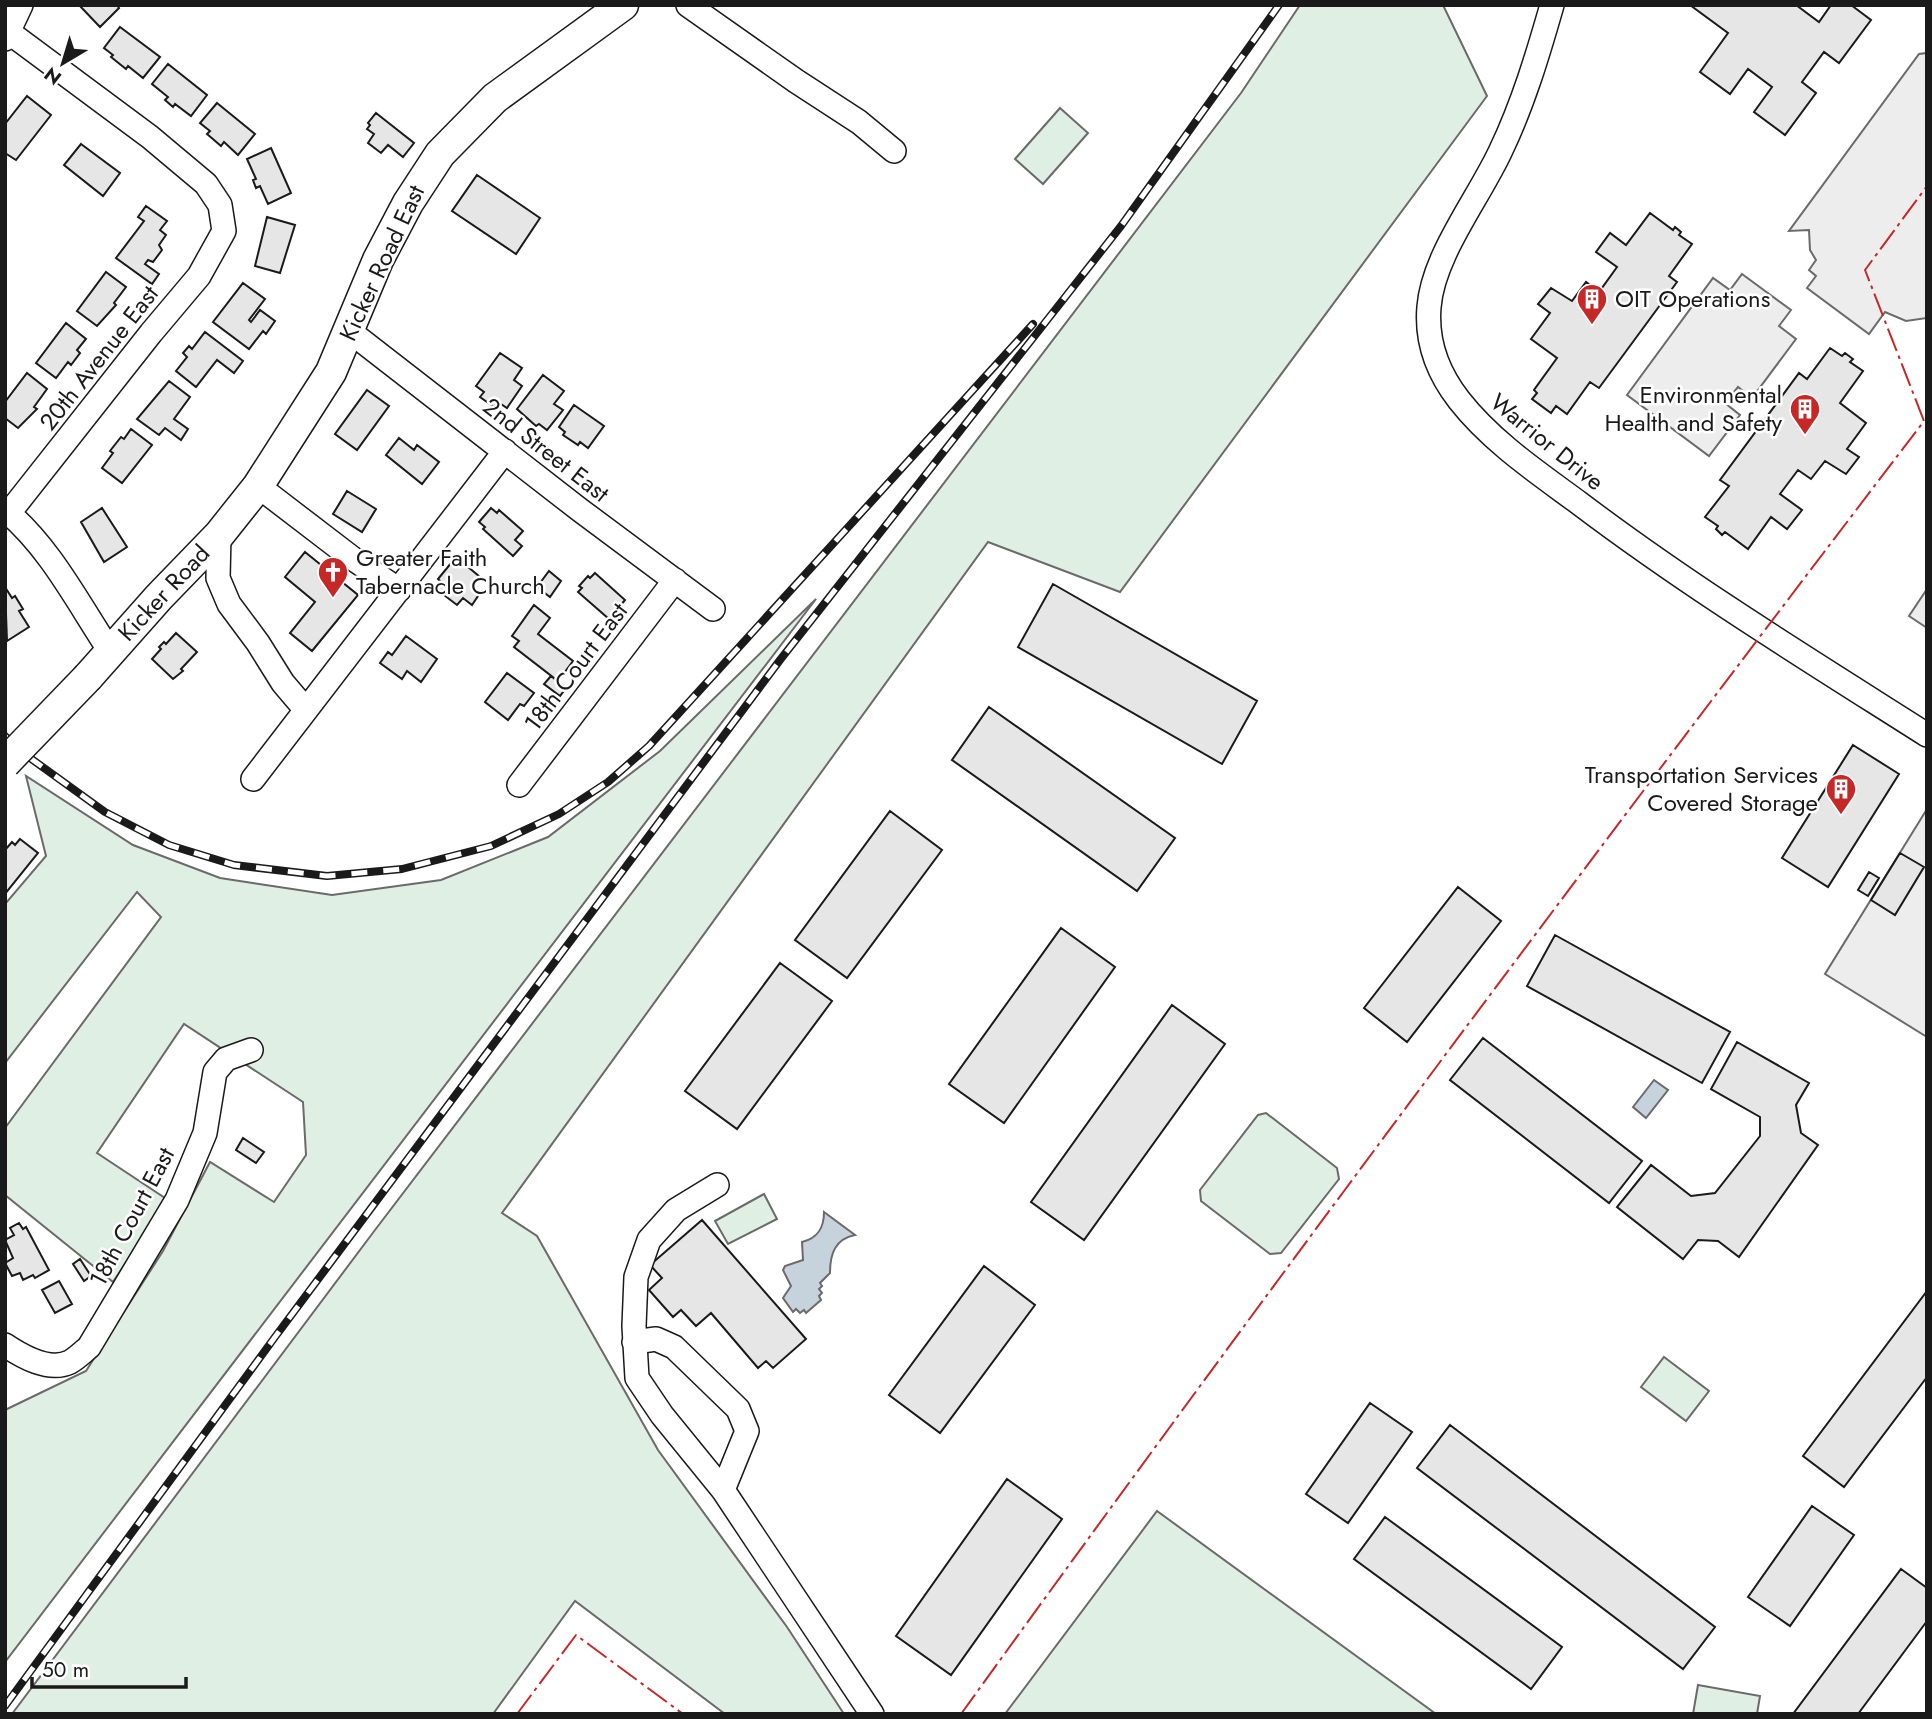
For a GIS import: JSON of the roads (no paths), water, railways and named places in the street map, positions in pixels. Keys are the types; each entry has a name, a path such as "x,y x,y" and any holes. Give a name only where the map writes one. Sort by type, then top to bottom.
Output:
{"main road":[{"name":"Kicker Road East","path":"219,535 258,486 331,372 378,260 408,203 440,153 495,98 623,5"},
{"name":"Kicker Road","path":"5,763 219,535"}],"street":[{"path":"8,36 21,5"},
{"path":"688,5 859,122 894,151"},
{"name":"Warrior Drive","path":"1552,5 1520,104 1501,150 1433,280 1428,330 1433,354 1444,377 1457,398 1490,435 1601,520 1708,595 1927,735"},
{"name":"20th Avenue East","path":"7,512 199,276 224,231 220,205 206,184 150,137 8,36"},
{"name":"2nd Street East","path":"348,330 713,609"},
{"path":"253,779 505,451"},
{"path":"258,486 352,558 399,590"},
{"path":"7,512 34,539 49,559 110,651"},
{"path":"219,535 218,578 229,604 283,683 306,710"},
{"name":"18th Court East","path":"519,785 674,580"},
{"name":"18th Court East","path":"5,1345 22,1356 44,1364 69,1363 89,1347 177,1200 205,1133 215,1072 226,1059 251,1050"},
{"path":"717,1185 676,1210 649,1240 636,1277 634,1342 638,1378 662,1415 723,1490 872,1714"},
{"path":"634,1342 656,1339 674,1347 738,1409 747,1431 723,1490"}],"railway":[{"path":"5,1706 275,1337 780,660 1121,226 1279,5"},
{"path":"5,736 19,750 105,812 169,845 234,865 327,876 402,869 491,846 559,814 608,782 649,746 1033,324"}],"place":[{"name":"OIT Operations","path":"1592,326"},
{"name":"Environmental Health and Safety","path":"1805,436"},
{"name":"Greater Faith Tabernacle Church","path":"333,599"},
{"name":"Transportation Services Covered Storage","path":"1841,816"}]}
